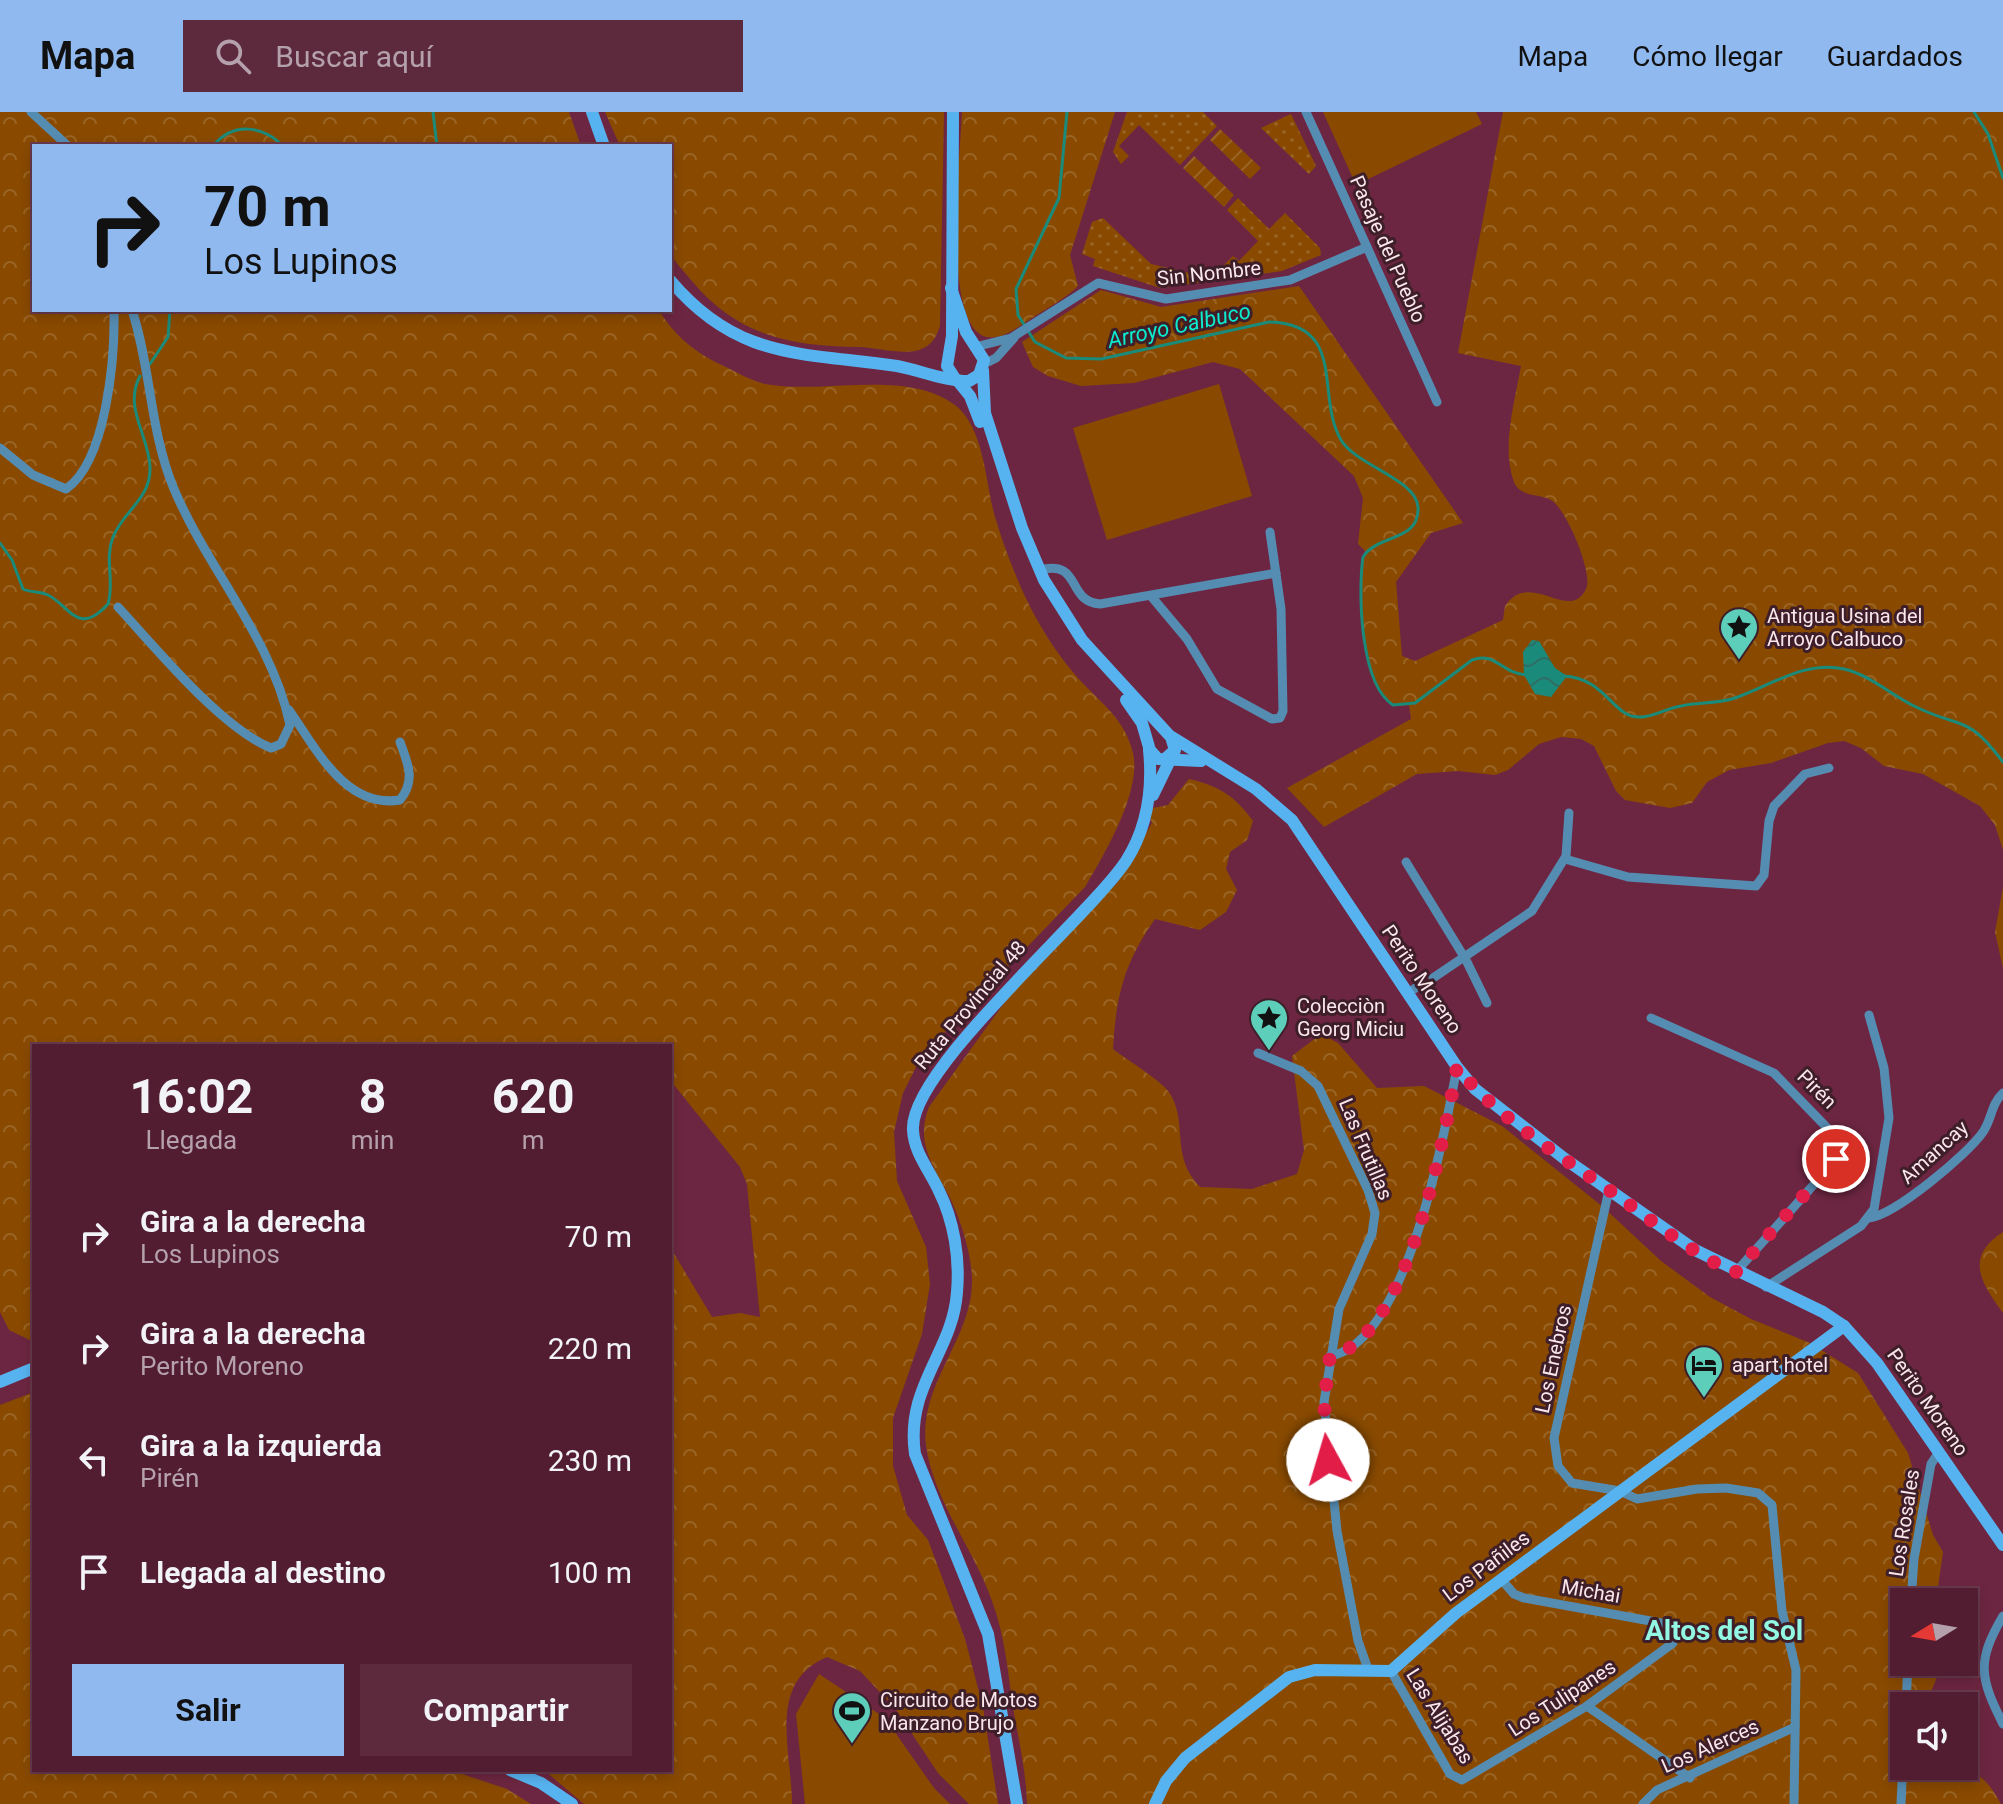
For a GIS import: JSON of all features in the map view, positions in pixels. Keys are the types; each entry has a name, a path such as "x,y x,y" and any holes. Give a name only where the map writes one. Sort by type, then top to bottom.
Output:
{"main road":[{"path":"592,112 603,144"},
{"name":"Ruta Provincial 48","path":"953,112 947,366 973,402 1036,571 1071,635 1137,714 1149,749 1147,809"},
{"path":"672,282 713,320 763,347 797,356 906,368 955,379 973,380 983,366"},
{"name":"Ruta Provincial 48","path":"951,282 983,366 985,413 1036,571 1076,632 1170,748 1137,841 1119,872 1044,948 969,1036 928,1086 913,1117 916,1149 949,1216 958,1274 952,1317 917,1402 913,1438 915,1454 988,1634 1017,1804"},
{"path":"906,368 934,365 961,345 974,346"},
{"path":"1154,736 1170,748 1155,758 1149,749 1154,736"},
{"name":"Perito Moreno","path":"1170,748 1186,758 1210,763"},
{"name":"Perito Moreno","path":"1170,748 1210,763 1264,794 1292,820 1457,1067 1480,1093 1695,1250 1735,1273 1823,1312 1844,1326 1877,1363 2003,1545"},
{"name":"Los Pañiles","path":"1391,1671 1456,1613 1844,1326"},
{"path":"0,1382 32,1369"},
{"path":"1155,1804 1166,1781 1185,1758 1284,1680 1309,1671 1391,1671"},
{"path":"515,1772 541,1783 572,1804"}],"street":[{"path":"31,112 66,144"},
{"name":"Pasaje del Pueblo","path":"1306,112 1437,402"},
{"name":"Sin Nombre","path":"974,346 1000,343 1018,334 1098,283 1166,299 1290,280 1367,247"},
{"path":"0,448 53,487 66,489 72,485 95,446 113,367 114,312"},
{"path":"118,607 186,680 253,741 271,748 281,744 290,725 269,663 174,489 160,443 132,312"},
{"name":"Sin Nombre","path":"983,366 996,358 1018,334"},
{"path":"1147,597 1187,639 1217,689 1277,719 1283,711 1281,609 1270,532"},
{"path":"1036,571 1056,566 1064,569 1082,596 1095,604 1276,573"},
{"path":"285,703 339,780 382,803 400,800 410,788 411,771 400,742"},
{"path":"1565,859 1628,877 1756,886 1764,875 1769,821 1774,806 1805,774 1829,768"},
{"path":"1408,993 1528,914 1565,859 1569,813"},
{"path":"1406,862 1464,957 1487,1003"},
{"path":"1869,1015 1884,1068 1889,1118 1877,1199 1869,1218"},
{"name":"Pirén","path":"1651,1018 1774,1073 1837,1138 1836,1159 1735,1273"},
{"name":"Las Frutillas","path":"1258,1053 1301,1071 1318,1086 1374,1206 1372,1234 1342,1301 1330,1356 1324,1413 1336,1523 1358,1641 1368,1669"},
{"path":"1330,1356 1352,1348 1398,1288 1442,1151 1457,1067"},
{"name":"Amancay","path":"1766,1287 1869,1218 1896,1209 1973,1143 1986,1127 1995,1102 2003,1093"},
{"name":"Los Enebros","path":"1609,1190 1554,1450 1561,1471 1572,1483 1620,1491"},
{"name":"Los Rosales","path":"1912,1588 1931,1464 1939,1452"},
{"path":"1620,1491 1641,1499 1704,1488 1726,1488 1758,1493 1772,1505 1782,1611 1795,1663 1794,1804"},
{"name":"Michai","path":"1501,1579 1514,1594 1524,1598 1663,1623 1671,1626 1674,1635"},
{"path":"2003,1616 1983,1659 1987,1689 2003,1724"},
{"name":"Los Tulipanes","path":"1459,1780 1469,1778 1587,1706 1671,1646 1674,1635"},
{"name":"Las Alijabas","path":"1391,1671 1450,1774 1459,1780"},
{"path":"1587,1706 1690,1778"},
{"name":"Los Alerces","path":"1643,1804 1657,1790 1690,1778 1795,1727"},
{"path":"1901,1804 1902,1780"}],"green space":[{"path":"0,112 569,112 580,144 32,144 32,312 660,312 672,328 696,350 755,381 788,387 888,385 913,388 935,394 955,405 965,415 978,442 998,526 1027,602 1061,657 1124,730 1133,753 1134,768 1120,822 1085,887 921,1057 903,1093 894,1132 897,1181 926,1247 930,1284 922,1334 893,1418 893,1466 907,1515 928,1540 965,1639 983,1707 998,1804 969,1804 938,1773 895,1708 860,1671 827,1657 808,1668 796,1683 789,1701 787,1741 792,1804 584,1804 546,1772 672,1772 672,1250 712,1317 740,1313 760,1317 747,1184 740,1167 672,1082 672,1044 32,1044 32,1341 9,1330 0,1312"},
{"path":"605,112 944,112 940,325 935,338 927,346 907,352 810,344 746,326 709,299 672,256 672,144 619,144"},
{"path":"962,112 1115,112 1070,255 1078,286 1016,328 993,337 987,337 972,326 963,303 958,272 956,235"},
{"path":"1127,112 1203,112 1217,126 1180,165 1139,125 1119,146 1129,156 1121,164 1113,152"},
{"path":"1323,112 1476,112 1482,124 1356,185"},
{"path":"1503,112 2003,112 2003,850 1995,825 1980,806 1923,774 1884,766 1861,748 1844,741 1828,743 1771,763 1729,770 1707,782 1692,803 1670,808 1625,800 1616,791 1594,746 1581,739 1561,737 1539,744 1508,770 1495,775 1458,771 1417,774 1324,827 1287,788 1411,719 1409,705 1392,703 1379,691 1371,673 1363,626 1362,565 1366,552 1358,544 1363,498 1354,476 1240,369 1213,362 1134,383 1081,386 1048,376 1033,367 1022,342 1101,290 1161,307 1299,286 1463,523 1431,533 1396,582 1402,656 1415,661 1503,620 1505,606 1515,596 1526,592 1560,600 1579,598 1586,589 1586,570 1571,528 1551,500 1521,491 1514,482 1510,468 1510,424 1521,366 1458,353"},
{"path":"1291,114 1316,166 1309,174 1261,128"},
{"path":"1220,129 1261,168 1250,179 1210,140"},
{"path":"1194,156 1234,195 1224,207 1183,168"},
{"path":"1238,198 1269,229 1285,213 1320,248 1321,255 1282,271 1160,288 1093,266 1095,259 1082,254 1092,222 1103,218 1151,264 1211,278 1233,256 1239,261 1258,241 1227,210"},
{"path":"1219,384 1252,496 1107,540 1073,428"},
{"path":"1189,779 1226,793 1253,821 1247,840 1230,852 1226,869 1237,890 1226,912 1200,930 1155,919 1129,965 1116,1013 1113,1049 1169,1092 1178,1115 1185,1163 1200,1187 1252,1189 1297,1174 1304,1150 1292,1056 1321,1034 1338,1043 1377,1088 1424,1086 1502,1126 1603,1207 1661,1261 1710,1297 1751,1319 1810,1343 1858,1373 1908,1453 1933,1535 1943,1552 1938,1588 1890,1588 1890,1676 1937,1676 1931,1692 1890,1692 1890,1780 1978,1780 1978,1775 2001,1804 1027,1804 1024,1768 1000,1627 984,1582 945,1505 926,1445 930,1401 965,1321 972,1278 968,1249 959,1220 925,1145 925,1121 929,1107 1044,948 1116,884 1152,823 1147,809 1168,805"},
{"path":"2003,887 2003,968 1995,932"},
{"path":"2003,1232 2003,1313 1983,1281 1980,1261 1983,1251"},
{"path":"32,1393 32,1772 456,1772 507,1789 531,1804 0,1804 0,1405"},
{"name":"Circuito de Motos Manzano Brujo","path":"819,1674 885,1718 934,1788 950,1804 805,1804 796,1714"}],"water":[{"path":"1532,640 1539,641 1555,668 1567,676 1551,697 1535,694 1524,675 1523,652"}],"waterway":[{"path":"433,112 437,144"},
{"name":"Arroyo Calbuco","path":"1067,112 1059,198 1016,289 1018,315 1035,342 1066,358 1101,359 1269,322 1294,326 1310,335 1320,349 1325,365 1334,422 1341,440 1360,458 1407,488 1415,497 1418,507 1412,526 1378,544 1363,557 1361,592 1364,637 1374,678 1382,694 1393,705 1415,703 1472,660 1480,658 1528,675"},
{"path":"1974,112 1988,134 2003,178"},
{"path":"215,144 229,133 248,129 266,134 281,144"},
{"path":"150,364 168,337 170,312"},
{"path":"0,543 12,560 23,589 48,595 82,619 98,614 108,604 110,546 118,528 142,496 149,478 149,455 134,399 140,376"},
{"name":"Arroyo Calbuco","path":"1563,676 1590,683 1622,711 1640,717 1681,706 1735,698 1802,671 1830,667 1844,669 1871,680 1914,706 1971,729 2003,762"}],"place":[{"name":"Antigua Usina del Arroyo Calbuco","path":"1739,661"},
{"name":"Colecciòn Georg Miciu","path":"1269,1052"},
{"name":"apart hotel","path":"1704,1399"},
{"name":"Circuito de Motos Manzano Brujo","path":"852,1745"}],"district":[{"name":"Altos del Sol","path":"1724,1630"}],"route":[{"path":"1328,1460 1324,1402 1330,1356 1352,1348 1398,1288 1442,1151 1457,1067 1475,1089 1571,1164 1695,1250 1735,1273 1836,1159"}]}
